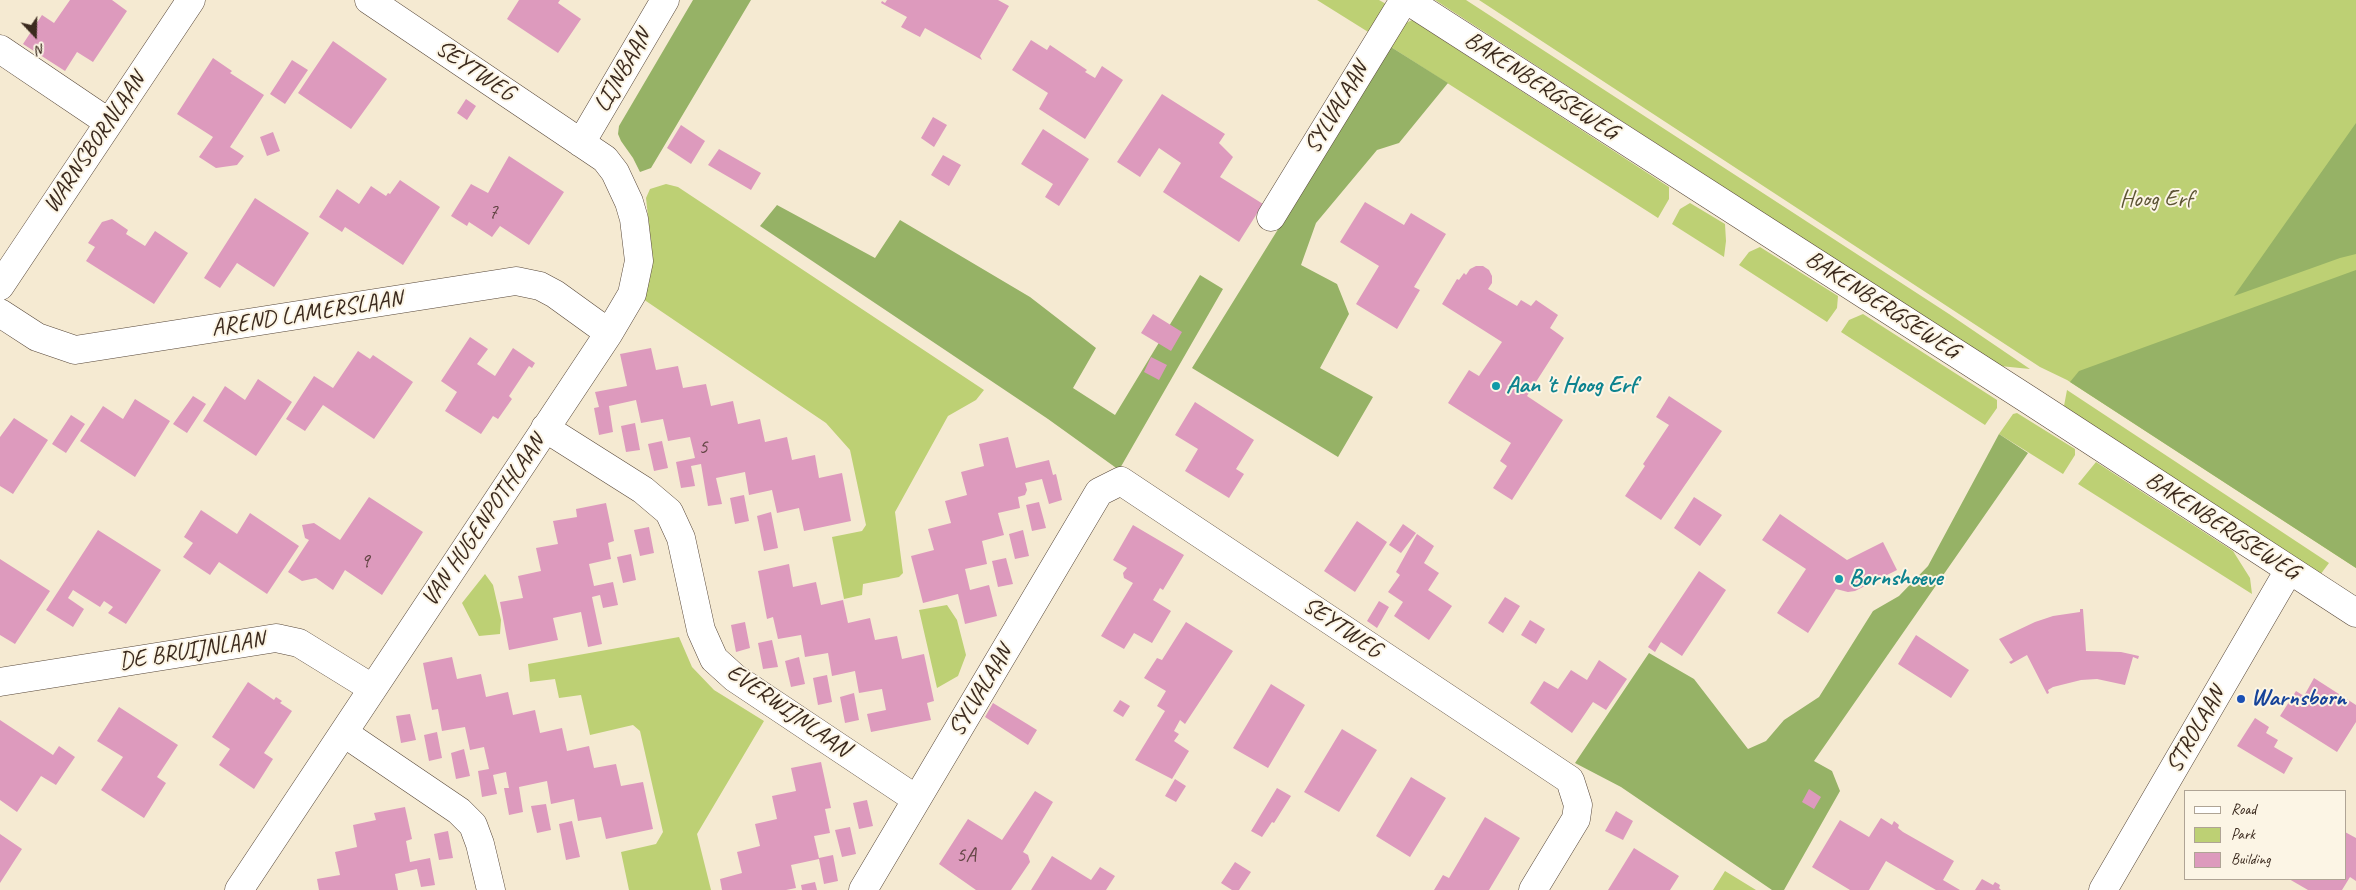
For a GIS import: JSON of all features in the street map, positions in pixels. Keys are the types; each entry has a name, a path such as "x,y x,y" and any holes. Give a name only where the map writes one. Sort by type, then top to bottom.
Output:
{"street":[{"name":"WARNSBORNLAAN","path":"0,286 191,0"},
{"name":"SEYTWEG","path":"369,0 582,143"},
{"name":"LIJNBAAN","path":"582,143 665,0"},
{"name":"SYLVALAAN","path":"1271,217 1405,0"},
{"name":"BAKENBERGSEWEG","path":"1405,0 2024,396 2356,613"},
{"path":"0,49 108,122"},
{"name":"VAN HUGENPOTHLAAN","path":"239,890 546,428 632,294 639,261 637,239 629,202 616,172 605,159 582,143"},
{"name":"AREND LAMERSLAAN","path":"0,313 38,337 75,350 516,281 540,286 555,294 609,332"},
{"name":"EVERWIJNLAAN","path":"546,428 644,490 669,512 681,538 701,630 714,659 735,678 916,799"},
{"name":"SEYTWEG","path":"1099,492 1121,481 1570,780 1576,793 1578,805 1576,818 1533,890"},
{"name":"SYLVALAAN","path":"866,889 916,799 1099,492"},
{"name":"STROLAAN","path":"2103,890 2289,570"},
{"name":"DE BRUIJNLAAN","path":"0,682 276,638 300,642 372,688"},
{"path":"344,733 459,811 473,825 480,844 491,890"}],"green space":[{"path":"693,0 751,0 651,168 640,172 621,141 618,134 619,126"},
{"path":"1317,0 1379,0 1386,4 1373,35"},
{"path":"1435,0 1466,0 1949,314 2030,369 2000,366"},
{"name":"Hoog Erf","path":"1479,0 2356,0 2356,568 2067,380 2040,367"},
{"path":"1412,20 1669,187 1669,199 1658,218 1391,47 1404,24"},
{"path":"1391,47 1448,83 1399,143 1377,150 1316,223 1301,265 1337,284 1349,314 1320,368 1373,397 1338,457 1192,368"},
{"path":"2356,123 2356,254 2234,296"},
{"path":"666,184 678,187 984,390 976,400 948,416 895,512 903,573 899,577 863,584 862,595 844,599 832,537 862,531 866,525 850,450 826,423 643,299 650,278 652,253 646,198 650,189"},
{"path":"1690,203 1725,224 1726,241 1724,257 1672,224 1680,209"},
{"path":"777,205 875,258 900,220 1030,297 1096,348 1073,388 1115,415 1200,275 1223,289 1119,470 1048,419 760,226"},
{"path":"1760,247 1838,296 1837,308 1827,322 1739,265 1749,252"},
{"path":"2356,270 2356,568 2070,382 2079,371"},
{"path":"1863,314 1997,400 1997,408 1985,425 1841,332 1849,320"},
{"path":"2067,390 2329,563 2320,575 2064,406"},
{"path":"2017,413 2075,449 2075,455 2063,474 1999,434 2013,414"},
{"path":"1999,434 2028,453 1814,761 1832,771 1840,791 1784,890 1772,890 1621,787 1575,763 1649,653 1694,679 1748,749 1766,741 1784,720 1819,697 1873,611 1899,596 1928,566"},
{"path":"2096,462 2233,551 2250,578 2252,594 2078,484"},
{"path":"485,574 493,585 501,620 500,634 479,636 462,603"},
{"path":"947,605 957,620 966,655 958,676 937,688 919,610"},
{"path":"679,637 692,667 714,690 764,721 697,834 711,890 629,890 621,852 656,844 663,832 640,731 633,725 590,735 581,695 559,698 555,679 530,682 528,664"},
{"path":"1725,871 1756,890 1713,890"}],"building":[{"path":"70,0 112,0 127,11 93,62 77,52 65,71 23,44 42,15 54,23"},
{"path":"519,0 560,0 558,3 581,19 558,53 507,19"},
{"path":"887,0 998,0 1009,6 980,56 982,60 925,28 920,37 901,27 907,17 881,3 882,1 885,3"},
{"path":"1031,40 1047,50 1050,45 1087,70 1085,72 1095,78 1102,66 1123,80 1085,139 1039,109 1048,93 1012,70"},
{"path":"333,41 387,79 351,129 298,93"},
{"path":"213,58 232,71 230,73 264,95 230,147 244,156 237,165 216,168 199,157 213,137 177,114"},
{"path":"292,60 308,70 285,104 270,94"},
{"path":"1162,94 1225,134 1219,143 1233,157 1220,177 1263,204 1239,242 1163,192 1181,163 1159,148 1140,177 1117,162"},
{"path":"466,99 476,106 467,120 457,113"},
{"path":"933,117 947,125 934,147 921,138"},
{"path":"681,125 705,141 691,164 667,148"},
{"path":"1043,129 1089,159 1059,206 1045,197 1053,184 1021,164"},
{"path":"273,132 280,151 267,156 260,137"},
{"path":"719,149 761,173 751,190 708,165"},
{"path":"943,155 961,165 949,186 931,175"},
{"path":"509,156 564,192 529,245 500,226 492,237 469,222 467,226 451,216 471,184 488,193"},
{"path":"400,180 440,207 403,265 345,227 342,232 319,217 337,189 359,204 371,186 386,196 388,193 390,194"},
{"path":"255,198 309,233 274,287 237,263 220,288 204,278"},
{"path":"1365,202 1404,225 1411,213 1446,234 1414,287 1420,290 1397,329 1356,304 1379,266 1340,242"},
{"path":"112,219 128,230 126,234 145,246 155,231 188,253 154,304 86,261 95,247 88,243 102,222"},
{"name":"Aan 't Hoog Erf","path":"1476,266 1483,266 1489,270 1492,276 1492,283 1488,289 1517,306 1521,300 1531,306 1536,300 1558,315 1550,328 1564,338 1527,396 1563,420 1512,500 1493,488 1507,466 1500,461 1511,443 1448,403 1469,370 1479,376 1502,342 1442,304 1457,279 1459,280 1464,273 1466,275 1470,269"},
{"path":"1153,314 1182,332 1171,351 1141,333"},
{"path":"470,337 488,349 477,364 495,376 513,348 535,363 532,368 529,366 509,396 512,399 498,419 493,416 481,434 445,411 457,392 441,381"},
{"path":"651,348 656,370 678,366 683,388 706,384 711,406 733,401 738,424 760,419 765,442 787,437 792,460 815,455 819,478 842,473 851,521 804,531 799,508 777,513 772,490 749,495 745,472 716,478 722,504 708,506 701,464 691,466 695,486 681,488 676,462 695,458 690,437 668,441 663,419 641,423 636,400 609,406 613,432 599,435 594,408 599,407 595,392 627,386 620,354"},
{"path":"358,351 370,359 373,355 413,382 374,439 323,405 305,431 286,419 314,376 333,388"},
{"path":"1151,357 1167,365 1159,380 1144,372"},
{"path":"258,379 292,402 256,456 203,421 225,386 245,400"},
{"path":"193,396 206,404 187,433 173,424"},
{"path":"1669,396 1722,431 1661,520 1625,496 1645,466 1643,464 1669,425 1656,417"},
{"path":"135,399 170,421 135,477 80,441 103,406 123,419"},
{"path":"1195,402 1254,440 1236,469 1244,474 1229,498 1185,471 1198,449 1175,435"},
{"path":"71,415 85,424 66,453 52,444"},
{"path":"14,418 48,440 13,494 0,486 0,437"},
{"path":"635,423 640,450 626,452 621,426"},
{"path":"1008,437 1016,468 1049,460 1053,475 1056,474 1062,500 1049,504 1042,479 1025,483 1027,490 1025,495 1018,497 1020,508 998,513 1004,535 982,541 987,564 965,569 970,590 989,585 997,616 965,624 958,594 923,603 911,556 934,550 928,529 951,523 945,501 967,495 961,472 984,466 979,444"},
{"path":"662,441 668,468 654,471 648,444"},
{"path":"744,495 749,521 735,524 730,498"},
{"path":"369,497 423,532 382,595 345,570 333,590 316,578 302,581 288,572 309,540 305,538 302,525 314,523 340,540"},
{"path":"1694,497 1722,515 1700,546 1674,528"},
{"path":"1039,502 1046,528 1032,531 1026,505"},
{"path":"606,503 614,541 608,543 611,559 589,564 594,586 613,582 618,605 603,608 600,595 592,597 602,644 588,647 581,612 553,618 558,640 509,650 500,602 523,598 518,576 541,571 536,548 558,544 553,521 577,517 576,509"},
{"path":"201,510 237,534 250,513 299,546 267,594 219,562 210,575 183,557 193,543 184,537"},
{"path":"771,512 778,548 764,551 757,516"},
{"name":"Bornshoeve","path":"1780,514 1847,560 1883,542 1897,570 1855,591 1848,592 1836,589 1808,633 1777,613 1806,569 1762,540"},
{"path":"1357,521 1387,542 1355,592 1324,571"},
{"path":"1403,524 1416,533 1401,553 1389,545"},
{"path":"1133,525 1184,555 1163,590 1160,588 1153,600 1171,611 1152,643 1134,633 1124,649 1101,636 1133,583 1124,578 1123,573 1127,568 1113,560"},
{"path":"649,527 654,553 640,556 634,530"},
{"path":"98,530 161,570 126,624 108,613 113,607 104,601 100,607 73,590 68,598 84,609 73,627 46,610"},
{"path":"1023,530 1029,556 1015,559 1009,534"},
{"path":"1417,534 1434,546 1424,563 1439,573 1428,590 1452,606 1429,640 1394,616 1403,602 1388,592 1400,575 1396,572"},
{"path":"631,554 636,580 623,583 617,557"},
{"path":"1006,558 1013,584 998,587 992,561"},
{"path":"0,559 50,591 15,644 0,635"},
{"path":"789,564 793,587 816,582 821,605 843,600 848,623 870,618 875,640 897,636 902,659 924,654 934,701 927,703 931,720 871,732 867,714 886,710 882,689 859,693 855,671 832,676 828,653 805,657 801,635 778,639 773,617 767,619 758,571"},
{"path":"1699,571 1726,590 1682,656 1661,642 1655,652 1648,647"},
{"path":"1505,597 1520,606 1503,633 1488,623"},
{"path":"1379,601 1389,607 1377,628 1367,621"},
{"path":"2080,609 2083,609 2086,651 2121,652 2139,656 2138,659 2133,657 2125,685 2097,679 2081,680 2053,687 2048,690 2049,693 2047,694 2027,655 2011,664 2009,662 2013,660 1999,639 2035,622 2053,616 2080,612"},
{"path":"1530,620 1545,629 1536,644 1521,635"},
{"path":"745,622 750,648 736,652 731,625"},
{"path":"1186,622 1233,651 1185,724 1180,720 1174,731 1179,734 1174,741 1189,751 1172,779 1135,760 1165,711 1157,706 1166,691 1144,678 1157,658 1162,660"},
{"path":"1916,635 1969,670 1951,698 1898,664"},
{"path":"772,640 778,667 763,669 758,643"},
{"path":"452,657 457,679 481,674 486,697 508,692 513,715 535,710 540,733 562,728 567,751 589,746 594,768 616,764 621,786 643,782 653,829 606,839 601,817 578,821 574,799 551,804 547,781 519,787 523,812 509,815 504,788 509,788 506,772 493,775 497,794 482,797 478,771 489,769 484,747 470,750 465,727 442,731 438,709 432,710 423,663"},
{"path":"799,657 805,684 791,687 785,661"},
{"path":"1599,660 1627,679 1606,710 1593,702 1572,733 1530,703 1544,681 1558,689 1571,670 1587,680"},
{"path":"827,675 832,702 818,705 813,678"},
{"path":"2314,678 2356,705 2356,722 2337,752 2280,716 2296,691 2304,696"},
{"path":"248,682 274,700 276,697 282,701 280,703 292,711 264,753 273,759 254,789 219,765 230,749 212,737"},
{"path":"1271,684 1305,705 1268,768 1233,748"},
{"path":"854,693 859,720 845,723 840,697"},
{"path":"1120,700 1130,706 1123,717 1113,711"},
{"path":"993,703 1037,730 1028,745 985,717"},
{"path":"119,707 178,745 157,777 166,783 144,818 101,790 123,757 97,741"},
{"path":"410,714 416,740 401,743 396,716"},
{"path":"2255,718 2269,727 2266,733 2278,740 2274,747 2293,758 2284,774 2237,746"},
{"path":"0,720 53,755 59,746 75,757 56,785 41,776 17,812 0,800"},
{"path":"1342,729 1377,750 1339,812 1304,792"},
{"path":"437,732 442,758 429,761 424,735"},
{"path":"464,749 470,776 456,779 451,753"},
{"path":"821,762 831,808 825,809 830,833 814,836 819,858 833,855 838,881 824,884 819,859 791,865 796,888 786,890 722,890 720,879 742,873 737,852 760,846 755,824 777,819 772,796 796,791 791,768"},
{"path":"1411,777 1446,798 1410,857 1376,836"},
{"path":"1175,779 1186,786 1176,802 1165,796"},
{"path":"1277,788 1291,796 1274,823 1272,822 1262,837 1251,831"},
{"path":"1809,789 1821,797 1814,809 1802,802"},
{"path":"1035,791 1053,802 1023,852 1028,855 1030,862 1011,890 976,890 939,864 968,819 1002,840"},
{"path":"867,800 873,826 859,829 853,803"},
{"path":"546,804 551,830 537,833 531,806"},
{"path":"405,807 412,839 406,841 410,862 430,858 435,885 421,887 417,869 395,874 398,890 319,890 317,879 340,875 335,852 357,847 353,825 376,820 374,813"},
{"path":"1616,811 1633,821 1623,840 1605,831"},
{"path":"1485,817 1520,838 1489,890 1434,890 1443,875 1449,878"},
{"path":"1881,818 1892,825 1894,821 1903,832 1954,861 1943,880 1960,890 1936,890 1886,861 1869,890 1850,890 1812,867 1840,820 1869,837"},
{"path":"572,821 580,857 566,860 559,824"},
{"path":"850,827 856,854 842,857 835,830"},
{"path":"448,831 453,858 439,860 434,834"},
{"path":"2346,833 2356,838 2356,881 2350,877 2342,890 2308,890 2291,880 2346,880"},
{"path":"0,834 22,849 0,883"},
{"path":"1634,848 1679,876 1670,890 1608,890"},
{"path":"1052,856 1091,880 1100,867 1115,876 1106,890 1031,890"},
{"path":"1235,862 1251,872 1239,890 1232,890 1221,883"},
{"path":"1982,879 1993,885 1995,882 2000,885 1999,888 2001,890 1975,890"},
{"path":"815,882 817,890 802,890 801,885"}],"place":[{"name":"Aan 't Hoog Erf","path":"1496,386"},
{"name":"Bornshoeve","path":"1839,579"},
{"name":"Warnsborn","path":"2241,699"}]}
